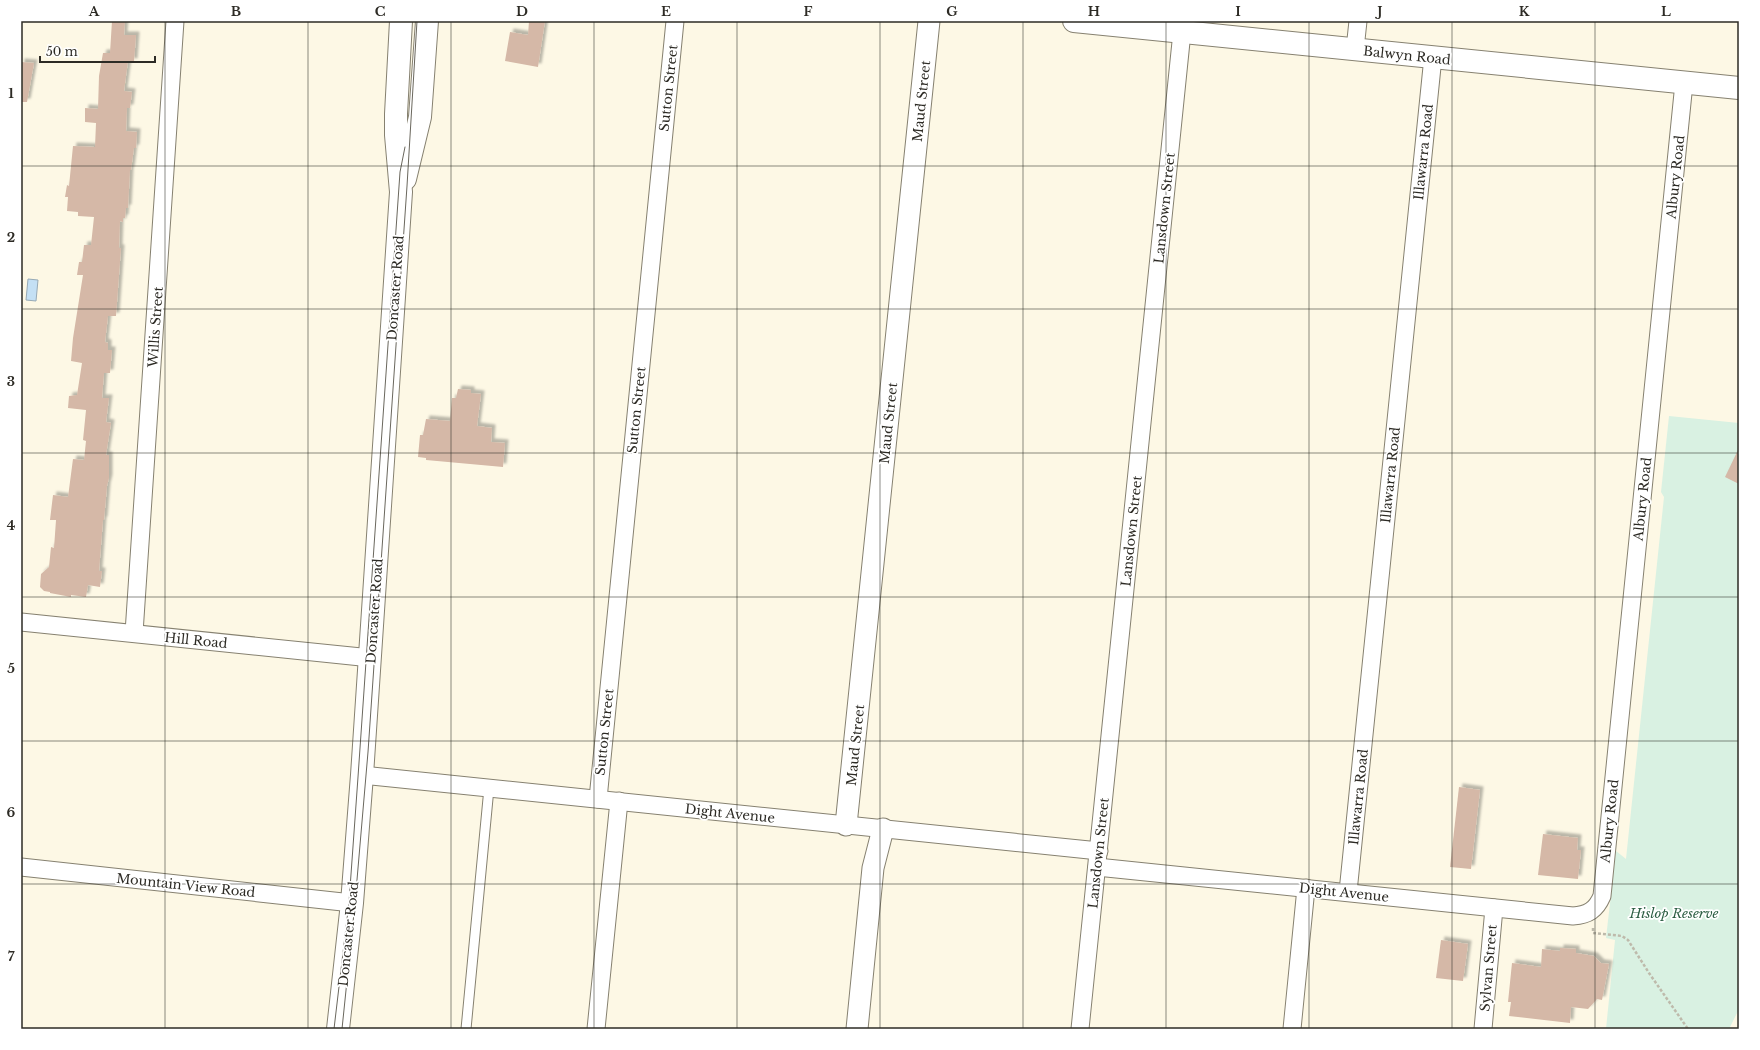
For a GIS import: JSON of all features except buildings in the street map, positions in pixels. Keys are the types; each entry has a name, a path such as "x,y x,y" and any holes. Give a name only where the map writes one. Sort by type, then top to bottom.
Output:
{"main road":[{"name":"Doncaster Road","path":"338,1029 352,903 362,775 401,192 396,121 396,92 401,21"},
{"name":"Doncaster Road","path":"401,192 417,134 420,117 427,21"},
{"name":"Balwyn Road","path":"1074,21 1739,88"}],"street":[{"name":"Willis Street","path":"134,633 175,21"},
{"name":"Sutton Street","path":"598,799 675,21"},
{"name":"Maud Street","path":"846,825 930,21"},
{"path":"1355,50 1358,21"},
{"name":"Lansdown Street","path":"1080,1029 1182,32"},
{"name":"Illawarra Road","path":"1348,892 1433,57"},
{"name":"Albury Road","path":"1591,912 1602,896 1684,83"},
{"name":"Hill Road","path":"21,622 370,658"},
{"name":"Dight Avenue","path":"362,775 876,828 1306,888 1573,916 1584,915 1591,912"},
{"path":"596,1029 618,801"},
{"path":"857,1029 876,828"},
{"name":"Mountain View Road","path":"21,867 352,903"},
{"path":"1292,1029 1306,888"},
{"name":"Sylvan Street","path":"1483,1029 1494,908"}],"lane":[{"path":"466,1029 489,788"}],"path":[{"path":"1593,934 1622,936 1628,940 1688,1029"}],"green space":[{"name":"Hislop Reserve","path":"1669,416 1739,423 1739,1009 1729,1029 1606,1029 1615,940 1606,938 1616,851 1626,859 1664,497 1661,492"}],"water":[{"path":"28,279 38,280 36,301 26,300"}],"tram line":[{"path":"342,1029 368,752 417,21"},
{"path":"334,1029 349,902 400,172 405,147"}]}
